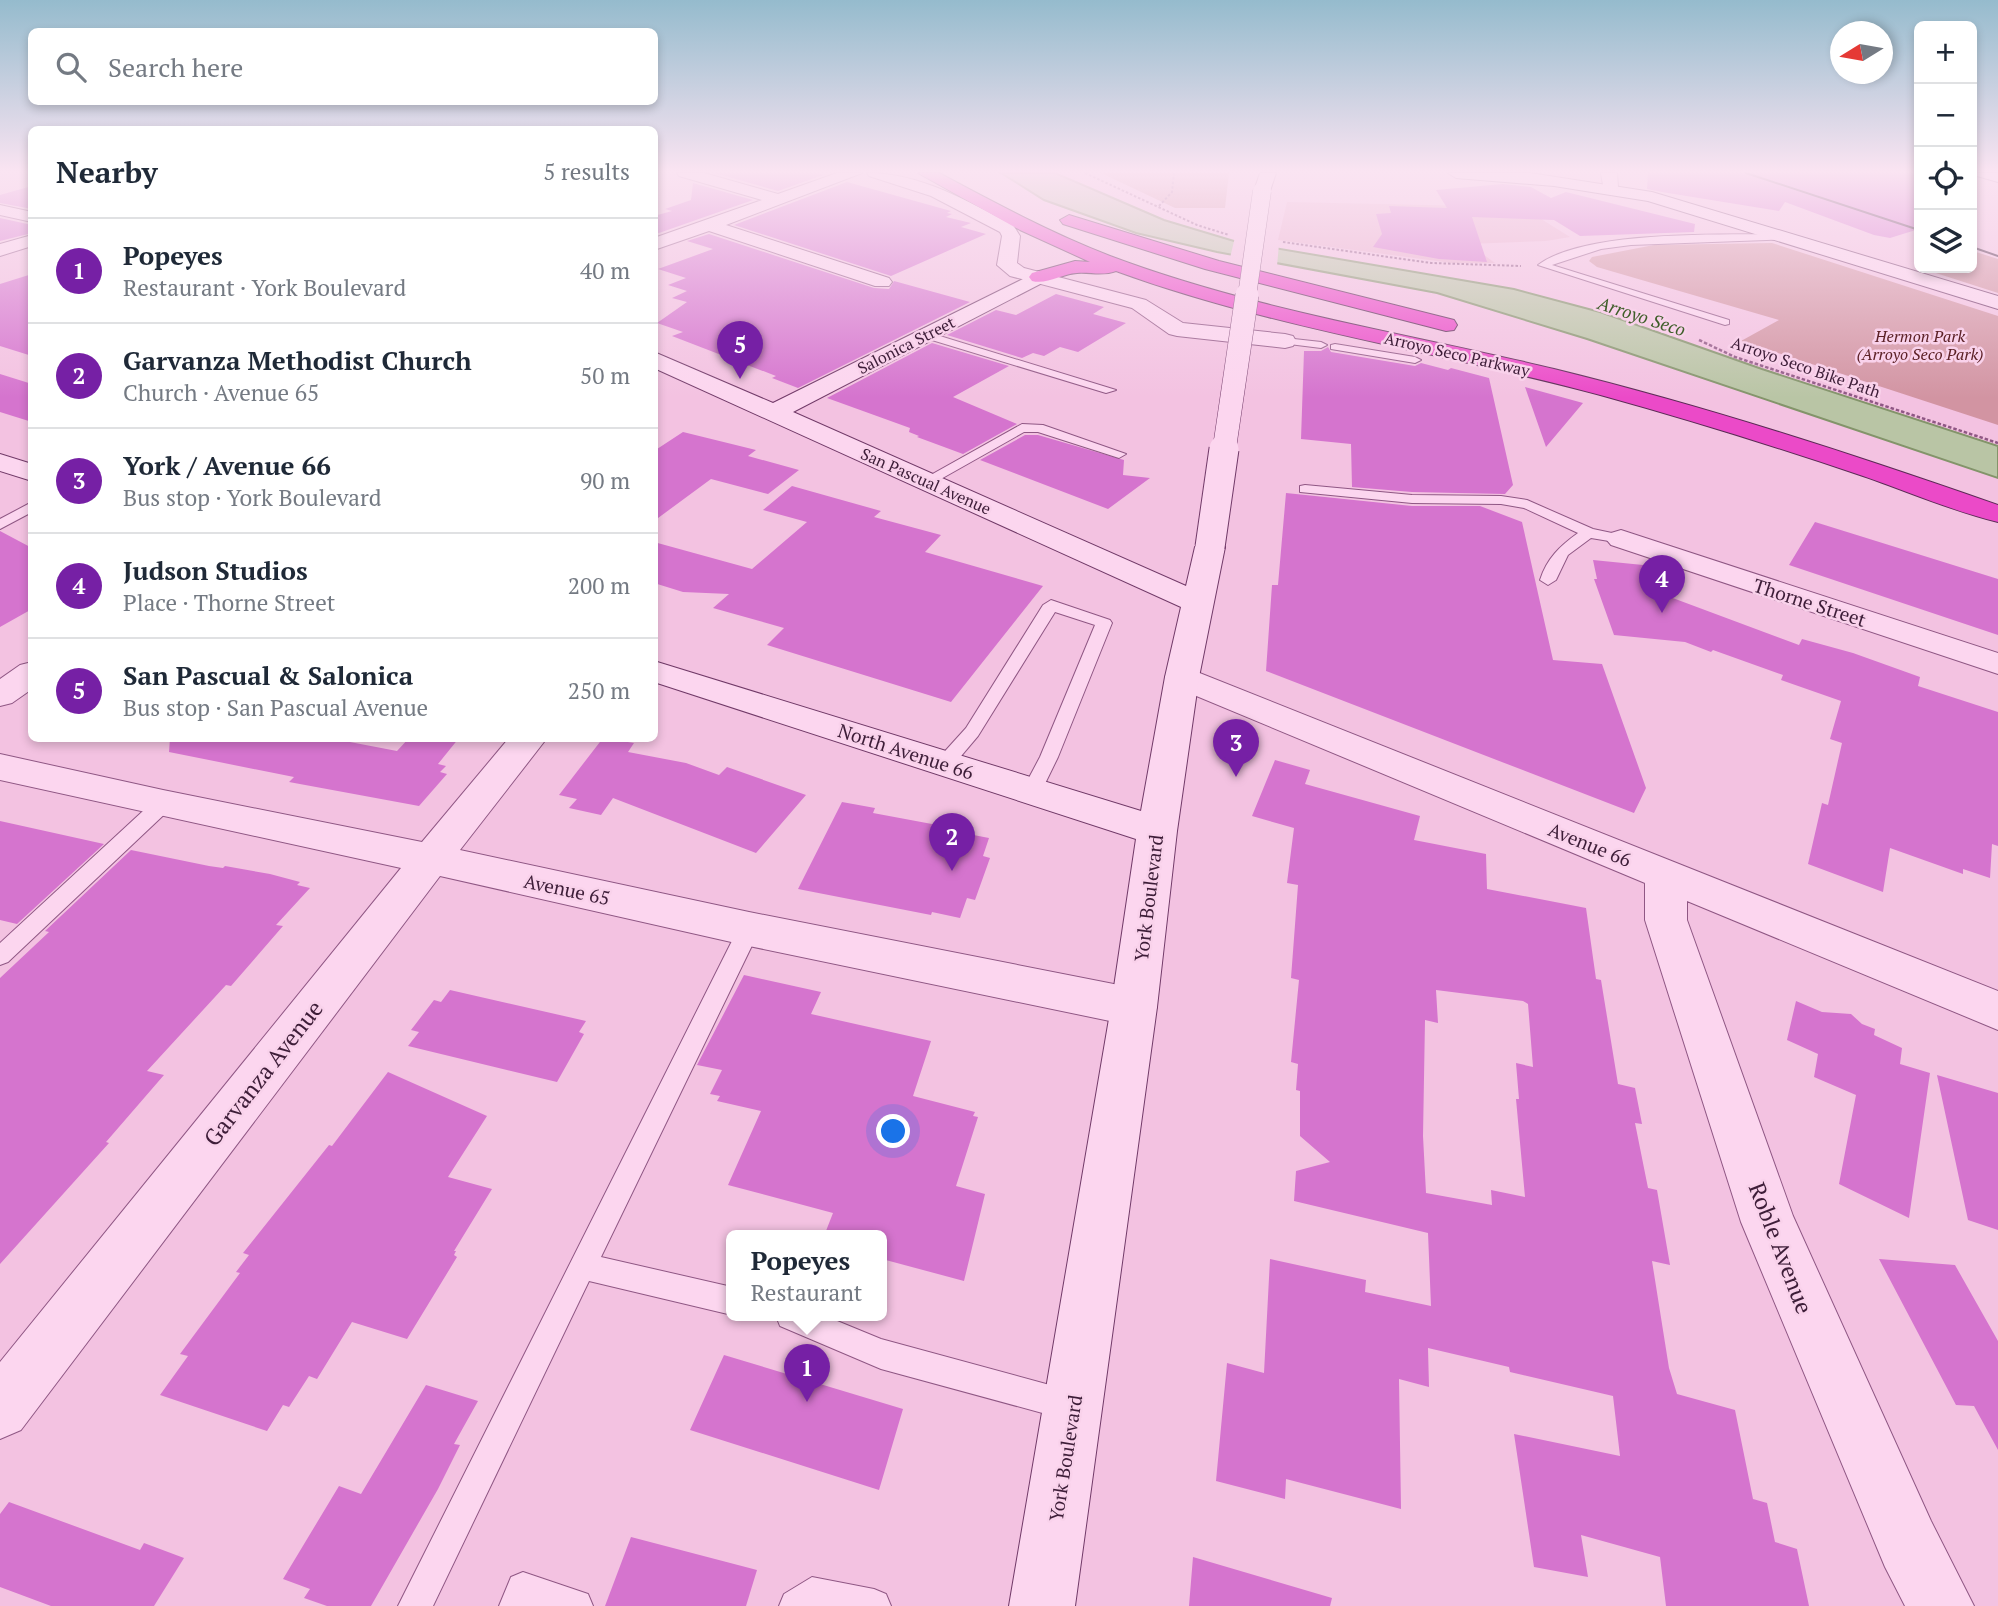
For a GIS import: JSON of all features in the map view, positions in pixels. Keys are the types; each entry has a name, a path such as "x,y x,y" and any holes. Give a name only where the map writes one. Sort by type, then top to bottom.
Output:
{"highway":[{"path":"1039,277 1058,255 1056,248"},
{"name":"Arroyo Seco Parkway","path":"1090,248 1128,270 1282,314 1650,400 1754,431 1998,514"},
{"name":"Arroyo Seco Parkway","path":"1155,248 1463,330"},
{"path":"1039,277 1075,267 1128,270"}],"street":[{"path":"778,248 882,282"},
{"path":"1009,248 1007,265 1017,272 1139,303 1177,329 1284,341"},
{"name":"York Boulevard","path":"1042,1606 1134,1007 1157,831 1182,677 1210,547 1255,248"},
{"path":"1822,248 1998,303"},
{"path":"0,260 21,265"},
{"name":"Salonica Street","path":"772,413 1039,277"},
{"name":"San Pascual Avenue","path":"658,361 1197,602"},
{"path":"0,462 28,472"},
{"name":"Thorne Street","path":"1621,539 1998,664"},
{"name":"North Avenue 66","path":"658,672 1157,831"},
{"path":"0,695 28,676"},
{"name":"Avenue 66","path":"1182,677 1998,1012"},
{"name":"Garvanza Avenue","path":"0,1409 430,859 526,742"},
{"name":"Avenue 65","path":"0,767 749,929 1134,1007"},
{"name":"Roble Avenue","path":"1665,875 1666,920 1768,1222 1908,1544 1941,1606"}],"lane":[{"path":"1543,265 1563,255 1603,248"},
{"path":"1543,265 1725,322"},
{"path":"926,335 1110,390"},
{"path":"1284,341 1321,345"},
{"path":"1335,346 1415,360"},
{"path":"928,481 1022,428 1039,428 1119,454"},
{"path":"1305,489 1412,499 1501,500 1527,504 1589,533 1621,539"},
{"path":"0,525 28,508"},
{"path":"1548,580 1553,561 1570,545 1589,533"},
{"path":"944,764 972,732 1051,605 1104,623 1049,757 1032,791"},
{"path":"0,956 163,804"},
{"path":"415,1606 749,929"},
{"path":"583,1266 726,1300"},
{"path":"802,1321 881,1354 1073,1406"},
{"path":"516,1606 523,1589 576,1606"},
{"path":"806,1602 874,1606"}],"path":[{"path":"1326,248 1463,267 1543,265"},
{"name":"Arroyo Seco Bike Path","path":"1695,338 1735,357 1998,443"}],"shaded area":[{"name":"Arroyo Seco","path":"1200,248 1275,248 1514,289 1600,312 1762,369 1998,446 1998,478 1587,339 1437,293"},
{"path":"1338,248 1474,248 1495,263 1452,263"}],"green space":[{"name":"Hermon Park (Arroyo Seco Park)","path":"1639,248 1787,248 1998,316 1998,425 1741,341 1779,320 1597,267 1589,261 1592,257"},
{"path":"1977,252 1998,259 1998,293 1936,273 1977,273"}],"pier":[{"path":"1232,248 1279,248 1277,266 1230,258"}],"building":[{"path":"710,248 752,248 874,288 889,289 894,281 970,302 798,388 772,378 776,376 672,336 683,332 658,323 687,302 672,298 687,291 668,285 686,278 658,269 713,249"},
{"path":"805,248 954,248 891,276"},
{"path":"1378,248 1482,248 1487,262 1439,259"},
{"path":"28,275 28,355 0,346 0,284"},
{"path":"1056,294 1104,307 1093,314 1126,323 1078,352 1060,347 1044,356 1033,353 1022,358 947,335 996,310 1016,315"},
{"path":"932,343 1009,366 953,397 1017,424 963,454 917,437 919,436 909,432 910,428 827,398"},
{"path":"1328,347 1331,352 1415,366 1421,363 1489,378 1513,485 1505,494 1412,492 1352,487 1351,444 1301,439 1304,351 1321,351"},
{"path":"0,374 28,383 28,421 0,412"},
{"path":"1525,387 1583,403 1546,447"},
{"path":"683,432 756,450 748,456 799,470 768,494 711,479 658,518 658,448"},
{"path":"1025,435 1038,435 1124,460 1123,475 1150,478 1108,509 980,460"},
{"path":"792,486 881,511 874,517 941,535 925,552 1043,586 951,702 767,645 784,628 713,608 729,594 683,592 658,584 658,543 752,569 807,522 763,510"},
{"path":"1286,493 1412,506 1480,506 1522,522 1553,660 1602,664 1646,788 1634,813 1266,671 1272,585 1278,585"},
{"path":"1815,522 1998,579 1998,635 1789,565"},
{"path":"0,531 28,546 28,611 0,627"},
{"path":"1593,560 1643,565 1658,571 1670,597 1799,645 1802,639 1853,653 1920,677 1918,686 1998,712 1998,846 1992,844 1990,878 1963,869 1963,874 1890,848 1883,892 1808,864 1822,803 1828,805 1842,743 1830,739 1841,701 1781,680 1783,675 1713,650 1711,652 1685,642 1614,635 1594,579 1597,579"},
{"path":"170,742 350,742 397,751 405,742 456,742 438,764 446,766 440,772 447,774 419,806 289,782 294,777 169,752"},
{"path":"600,742 628,742 634,743 628,752 686,763 719,775 727,767 806,795 756,853 613,798 601,815 569,808 577,799 559,795"},
{"path":"1275,760 1310,770 1305,784 1420,816 1414,840 1486,854 1487,889 1586,908 1596,979 1601,980 1618,1084 1635,1088 1642,1124 1635,1123 1648,1188 1657,1190 1670,1265 1652,1261 1669,1368 1677,1394 1735,1410 1753,1499 1767,1503 1775,1542 1797,1549 1809,1606 1666,1606 1660,1557 1581,1535 1588,1577 1534,1567 1514,1434 1620,1456 1613,1396 1510,1372 1509,1367 1428,1348 1429,1387 1399,1379 1401,1509 1286,1479 1285,1499 1216,1481 1227,1363 1264,1373 1270,1259 1366,1280 1365,1292 1431,1306 1428,1233 1294,1201 1296,1171 1330,1162 1300,1136 1300,1091 1296,1090 1298,1064 1291,1062 1299,980 1291,978 1298,885 1287,883 1294,828 1252,816","holes":["1436,990 1523,1001 1528,1004 1533,1067 1516,1063 1519,1099 1516,1099 1525,1197 1491,1190 1492,1205 1426,1193 1423,1136 1425,1020 1438,1023"]},
{"path":"842,802 875,808 873,813 964,830 963,833 989,838 983,856 990,858 975,900 967,898 960,918 932,912 931,915 798,889"},
{"path":"0,821 104,844 17,924 0,920"},
{"path":"131,850 209,866 270,874 300,882 297,885 310,888 276,925 283,926 231,986 226,985 147,1071 164,1075 106,1142 109,1143 0,1264 0,978 49,932 45,931"},
{"path":"744,975 821,992 811,1014 931,1041 913,1096 975,1112 973,1116 978,1117 956,1186 985,1194 964,1281 887,1260 887,1230 826,1230 833,1213 728,1185 761,1111 717,1101 720,1096 710,1094 722,1070 697,1065"},
{"path":"450,990 586,1021 579,1032 584,1034 557,1082 408,1046 419,1032 411,1030 434,1000 441,1002"},
{"path":"1796,1001 1822,1012 1851,1014 1862,1024 1875,1029 1874,1035 1902,1048 1900,1064 1930,1073 1909,1218 1839,1184 1856,1095 1814,1077 1818,1054 1787,1040"},
{"path":"388,1072 487,1116 448,1177 492,1189 454,1251 457,1257 407,1339 352,1322 317,1379 309,1376 289,1407 283,1405 267,1431 160,1395 188,1356 180,1354 240,1273 236,1272 249,1255 243,1253 329,1145 332,1146"},
{"path":"1937,1075 1998,1093 1998,1230 1968,1220"},
{"path":"1879,1259 1955,1265 1998,1341 1998,1450 1974,1406 1956,1405"},
{"path":"724,1355 903,1409 879,1490 690,1430"},
{"path":"426,1385 478,1401 454,1444 460,1445 438,1489 371,1606 327,1606 304,1598 310,1589 283,1579 339,1486 361,1494"},
{"path":"9,1502 140,1550 144,1543 184,1558 154,1606 51,1606 0,1587 0,1514"},
{"path":"631,1537 757,1570 746,1606 605,1606"},
{"path":"1193,1557 1332,1598 1330,1606 1189,1606"}],"tram line":[{"path":"1977,249 1998,256"}],"place":[{"name":"San Pascual & Salonica","path":"740,379"},
{"name":"Judson Studios","path":"1662,613"},
{"name":"York / Avenue 66","path":"1236,777"},
{"name":"Garvanza Methodist Church","path":"952,871"},
{"name":"Popeyes","path":"807,1402"}]}
